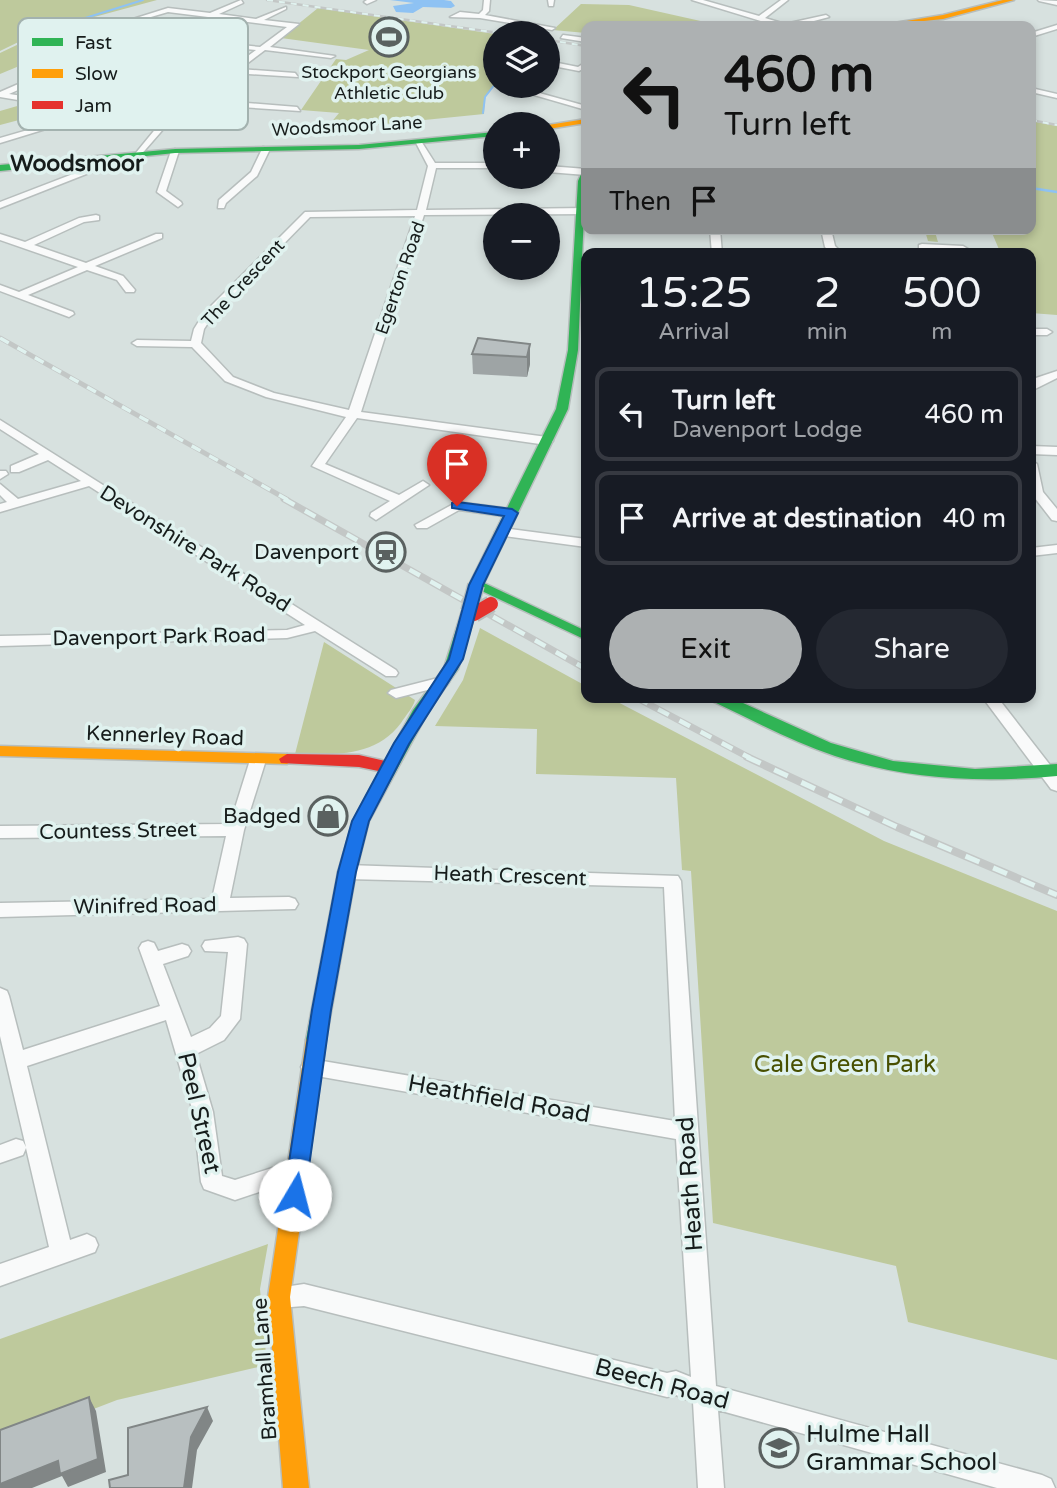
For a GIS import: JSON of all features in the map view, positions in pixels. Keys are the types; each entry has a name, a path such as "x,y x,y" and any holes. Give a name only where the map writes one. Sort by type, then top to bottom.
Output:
{"main road":[{"path":"915,21 943,17 1011,0"},
{"path":"560,124 581,120"},
{"name":"Woodsmoor Lane","path":"134,155 175,151 418,143 483,135"},
{"path":"0,168 134,155"},
{"name":"Bramhall Lane","path":"296,1488 279,1297 311,1067 347,872 360,821 426,701 456,659 471,615 476,585 562,409 580,327 581,298"},
{"path":"476,585 581,634"},
{"path":"471,615 491,604 522,606"},
{"path":"730,703 811,741 860,758 952,772 1054,775"},
{"path":"328,761 374,752 402,743"},
{"name":"Kennerley Road","path":"0,751 328,761"},
{"path":"328,761 359,761 385,773"}],"street":[{"path":"480,16 486,11 487,0"},
{"path":"695,0 772,21"},
{"path":"761,17 785,0"},
{"path":"1041,0 1057,3"},
{"path":"212,15 242,1"},
{"path":"141,18 168,10 178,2"},
{"path":"258,21 284,7"},
{"path":"168,10 235,18"},
{"path":"453,17 460,14 509,21"},
{"path":"530,21 538,16"},
{"path":"808,21 826,17"},
{"path":"248,20 295,25 248,58"},
{"path":"1036,33 1057,27"},
{"path":"567,36 581,39"},
{"path":"248,47 331,56"},
{"path":"560,65 581,68"},
{"path":"248,72 295,75"},
{"path":"0,94 18,86"},
{"path":"1036,91 1057,96"},
{"path":"0,94 18,97"},
{"path":"535,98 581,117"},
{"path":"248,105 297,109"},
{"path":"0,141 37,130"},
{"path":"134,155 158,130"},
{"path":"418,143 432,166 483,164"},
{"path":"221,206 222,202 253,178 259,170 266,149"},
{"path":"175,151 161,192 178,204"},
{"name":"Woodsmoor Lane","path":"0,205 134,155"},
{"name":"Egerton Road","path":"349,413 422,212 432,166"},
{"path":"560,170 581,172"},
{"name":"The Crescent","path":"547,441 349,413 270,395 229,379 195,344 199,329 208,315 308,214 581,211"},
{"path":"27,245 85,215 96,218"},
{"path":"19,295 159,236"},
{"path":"0,237 120,278 130,290"},
{"path":"922,247 963,248"},
{"path":"0,288 69,314"},
{"path":"136,343 195,344"},
{"path":"1036,380 1057,374"},
{"path":"313,454 349,413"},
{"path":"349,413 318,466 399,500"},
{"name":"Devonshire Park Road","path":"0,424 391,673"},
{"path":"1036,450 1057,451"},
{"path":"6,473 48,455"},
{"path":"0,508 90,482"},
{"path":"376,516 423,485"},
{"path":"0,488 15,503"},
{"path":"1036,495 1057,517"},
{"path":"422,525 457,506 512,513"},
{"path":"502,532 581,542"},
{"path":"1036,551 1057,549"},
{"name":"Davenport Park Road","path":"0,641 287,634 317,626"},
{"path":"396,693 442,682"},
{"path":"994,703 1054,775"},
{"path":"220,904 236,830 258,760"},
{"name":"Countess Street","path":"0,832 236,830"},
{"name":"Heath Crescent","path":"347,872 672,881"},
{"name":"Heath Road","path":"672,881 702,1394 711,1488"},
{"name":"Winifred Road","path":"0,910 289,904"},
{"path":"184,1050 217,1034 230,1019 237,944 211,946"},
{"name":"Peel Street","path":"182,951 151,954 202,1112 212,1182 235,1190 298,1170"},
{"path":"0,996 62,1254"},
{"path":"15,1061 170,1011"},
{"name":"Heathfield Road","path":"311,1067 686,1132"},
{"path":"0,1275 87,1245"},
{"name":"Beech Road","path":"279,1297 304,1294 667,1385 676,1383 692,1387 702,1394 1042,1488"}],"green space":[{"path":"0,0 157,0 91,18 18,18 18,42 0,51"},
{"path":"581,4 629,5 701,21 581,21 581,33 560,31 560,24"},
{"path":"318,8 483,32 484,112 325,130 339,113 301,110 336,59 346,60 369,50 281,38"},
{"path":"18,44 18,67 0,74 0,53"},
{"path":"18,106 18,120 0,125 0,111"},
{"path":"1036,122 1057,126 1057,315 1036,313 1036,248 998,248 993,235 1036,235"},
{"path":"926,235 936,235 938,242 928,241"},
{"name":"Cale Green Park","path":"480,628 581,683 581,703 620,703 884,841 1057,911 1057,1360 908,1322 896,1266 713,1223 691,871 682,870 676,778 536,774 537,729 435,726 463,680"},
{"path":"324,642 415,700 391,734 367,748 339,754 295,754"},
{"path":"268,1244 260,1289 267,1365 117,1400 0,1445 0,1339"}],"water":[{"path":"390,0 444,0 451,1 455,6 423,7 413,13 396,12 393,6 414,3"}],"building":[{"path":"478,338 530,344 527,357 472,354"},
{"path":"89,1397 98,1459 60,1474 58,1461 0,1484 0,1430"},
{"path":"207,1407 191,1437 184,1488 110,1488 109,1480 128,1475 128,1428"}],"waterway":[{"path":"85,18 143,0"},
{"path":"483,112 485,98"},
{"path":"1036,189 1057,192"}],"railway":[{"path":"267,0 483,31"},
{"path":"560,42 581,45"},
{"path":"1036,121 1057,125"},
{"path":"0,338 288,500"},
{"path":"284,499 581,666"},
{"path":"646,703 750,758"},
{"path":"747,757 897,827 1057,895"}],"traffic: fast":[{"path":"0,168 175,151 359,147 483,135"},
{"path":"476,585 562,409 573,350 581,200"},
{"path":"476,585 581,634"},
{"path":"469,611 476,585"},
{"path":"316,1040 347,872 361,821 421,710 451,669 469,611"},
{"path":"729,703 825,746 893,766 975,774 1057,770"}],"traffic: slow":[{"path":"915,21 943,17 1011,0"},
{"path":"560,125 581,122"},
{"path":"0,751 287,759"},
{"path":"296,1488 279,1297 316,1040"}],"traffic: jam":[{"path":"474,614 491,604"},
{"path":"287,759 359,761 388,767"}],"place":[{"name":"Stockport Georgians Athletic Club","path":"389,37"},
{"name":"Davenport","path":"386,552"},
{"name":"Badged","path":"328,816"},
{"name":"Hulme Hall Grammar School","path":"779,1448"}],"district":[{"name":"Woodsmoor","path":"77,164"}],"route":[{"path":"295,1195 311,1067 347,872 360,821 426,701 446,677 456,659 476,585 512,513 457,506"}]}
